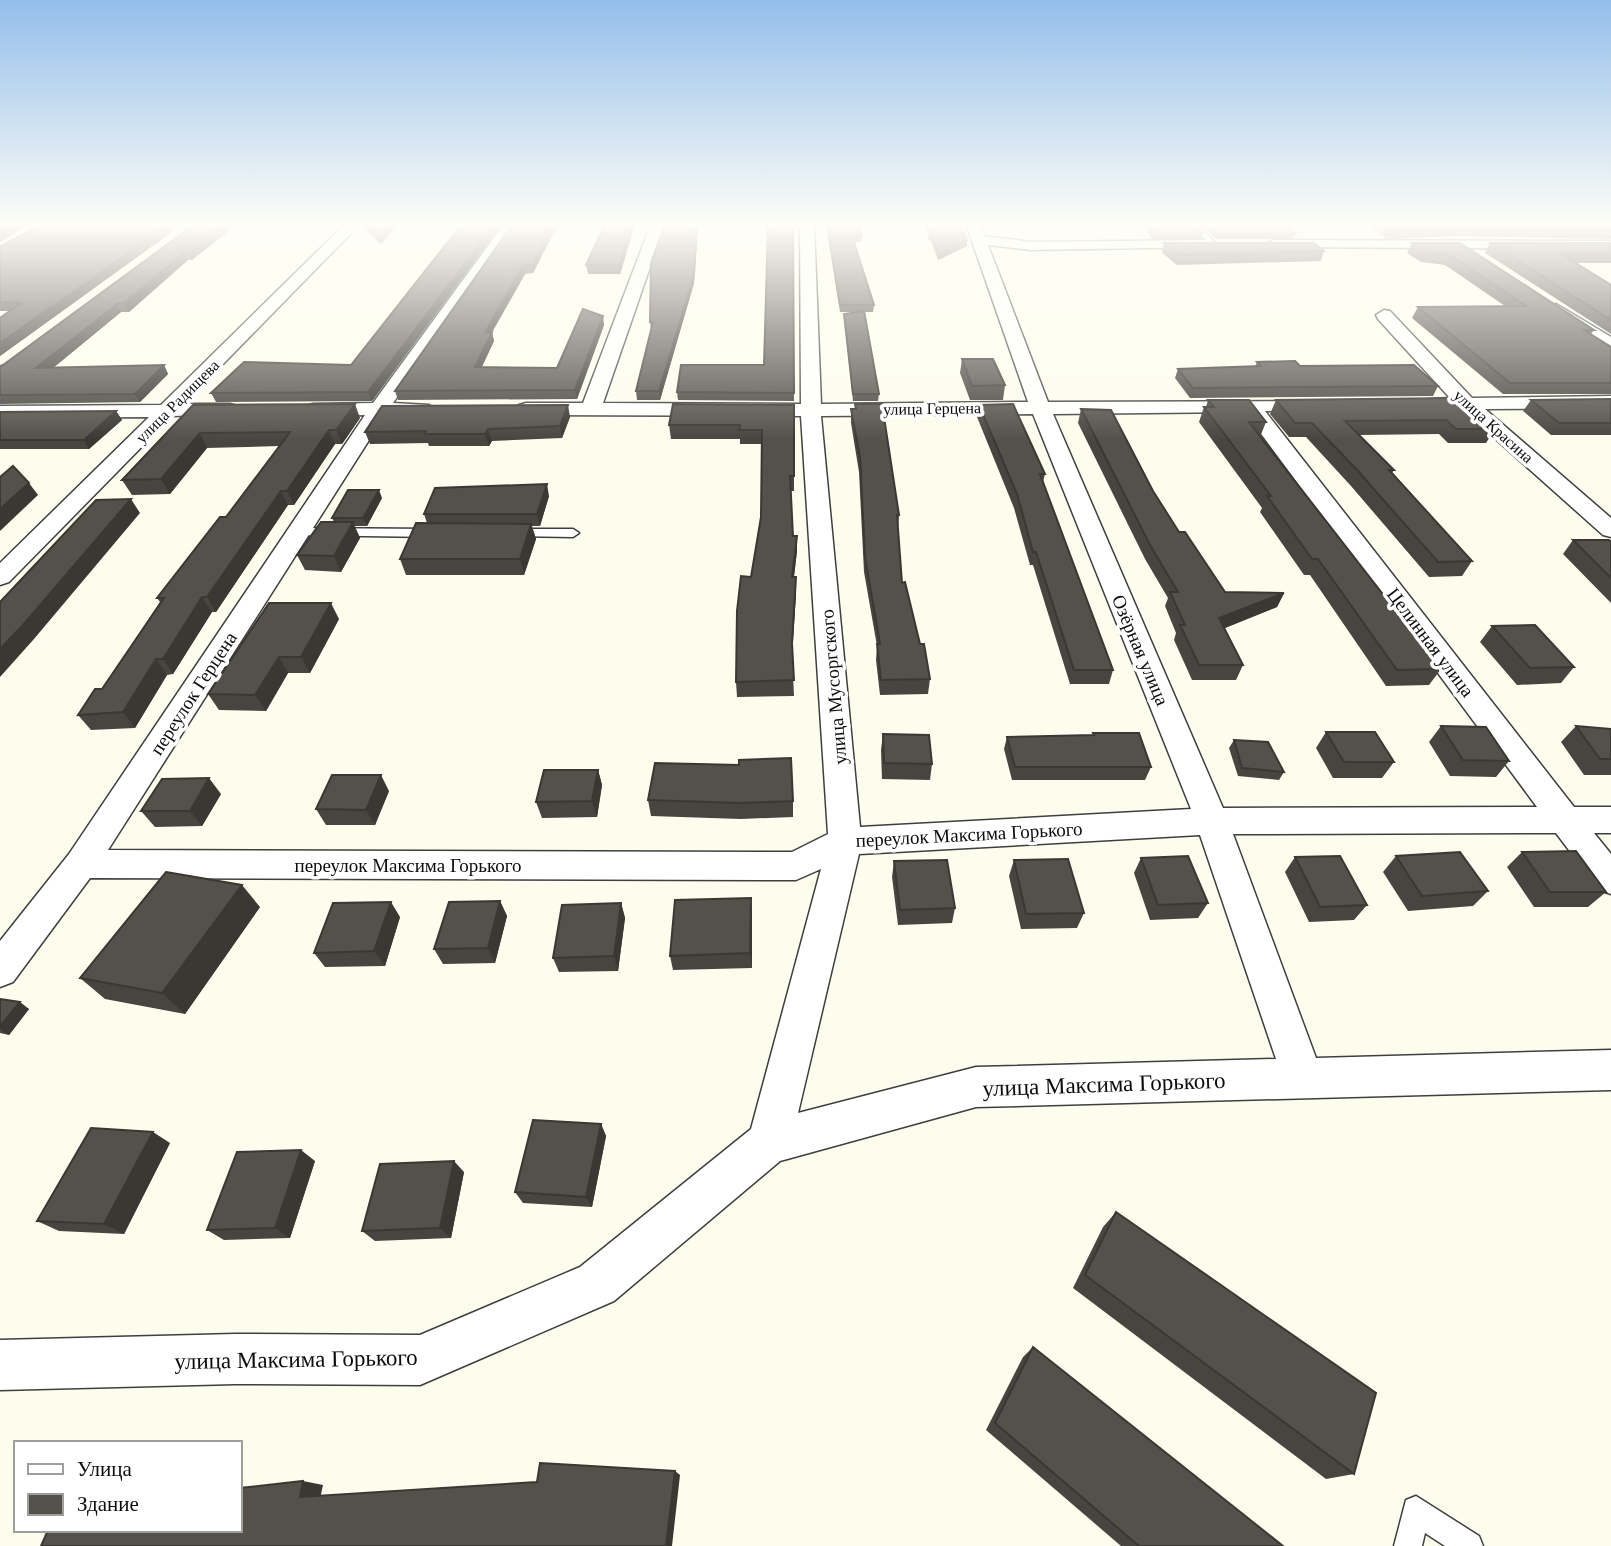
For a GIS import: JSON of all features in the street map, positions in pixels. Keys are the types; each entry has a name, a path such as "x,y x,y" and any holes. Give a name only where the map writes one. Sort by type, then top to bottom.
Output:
{"street":[{"name":"улица Радищева","path":"0,578 282,296"},
{"name":"переулок Герцена","path":"0,970 81,864 379,410 460,296"},
{"path":"591,408 632,296"},
{"name":"улица Мусоргского","path":"769,1142 845,841 811,410 809,296"},
{"name":"Озёрная улица","path":"999,296 1040,407 1212,821 1303,1078"},
{"path":"1545,302 1611,345"},
{"name":"улица Красина","path":"1384,315 1466,403 1611,530"},
{"path":"1399,404 1611,402"},
{"name":"улица Герцена","path":"512,409 811,410 1331,404"},
{"name":"Целинная улица","path":"1250,405 1611,880"},
{"path":"287,410 445,409"},
{"path":"0,412 247,410"},
{"name":"переулок Максима Горького","path":"81,864 796,866 845,841 1212,821 1611,820"},
{"name":"улица Максима Горького","path":"0,1365 235,1359 420,1360 597,1284 769,1142 976,1087 1611,1070"}],"lane":[{"path":"299,532 449,533"},
{"path":"504,533 573,533"},
{"path":"1408,1546 1416,1510 1469,1546"}],"building":[{"path":"0,296 67,296 0,343 0,318 21,303 0,302"},
{"path":"97,296 132,296 124,303 117,304 36,368 164,365 135,394 0,395 0,366"},
{"path":"405,296 440,296 368,392 211,393 244,362 351,365"},
{"path":"462,296 506,296 485,333 492,332 475,367 557,368 583,309 603,316 575,390 395,391"},
{"path":"650,296 688,296 659,391 636,391 653,322 650,322"},
{"path":"766,296 793,296 794,393 677,392 681,365 764,365"},
{"path":"839,296 871,296 874,305 840,305"},
{"path":"1511,296 1542,296 1594,330 1584,330 1611,347 1611,383 1510,383 1418,307 1526,306"},
{"path":"1574,296 1611,296 1611,320"},
{"path":"864,311 879,394 853,394 844,314"},
{"path":"962,359 993,359 1005,385 972,386"},
{"path":"1295,361 1300,366 1414,365 1438,386 1193,388 1178,369 1261,366 1257,362"},
{"path":"1459,398 1495,429 1456,429 1446,420 1345,421 1394,470 1389,470 1472,561 1438,562 1312,423 1295,423 1276,400"},
{"path":"1611,399 1611,423 1559,423 1531,400"},
{"path":"1208,400 1249,400 1266,422 1249,422 1441,669 1397,670 1318,559 1312,559 1267,496 1271,496 1204,407 1214,407"},
{"path":"355,404 336,430 329,430 287,491 281,491 207,597 202,597 163,659 156,659 123,712 78,715 95,689 102,689 164,598 157,598 220,517 226,517 290,432 200,433 161,479 122,480 193,405"},
{"path":"673,404 794,405 794,476 790,476 793,536 797,536 792,577 796,577 792,643 794,680 736,682 737,611 741,576 751,577 761,517 762,430 739,430 740,425 669,425"},
{"path":"855,404 882,404 899,515 902,583 905,582 920,644 924,644 930,679 881,680 877,644 880,644 865,557 860,457 851,409 856,409"},
{"path":"1013,404 1045,474 1040,474 1113,670 1074,670 1036,552 1033,552 1017,494 979,405"},
{"path":"568,405 560,426 488,429 485,434 365,432 382,406"},
{"path":"1081,409 1111,410 1153,491 1179,532 1185,532 1225,592 1284,593 1219,618 1243,665 1199,665 1180,625 1185,625 1170,592 1178,592 1150,545"},
{"path":"116,411 84,440 0,440 0,412"},
{"path":"13,466 29,483 0,509 0,477"},
{"path":"547,484 537,514 424,514 435,488"},
{"path":"348,490 379,490 363,518 332,518"},
{"path":"131,499 0,649 0,602 96,500"},
{"path":"321,522 353,522 334,556 297,555"},
{"path":"416,523 531,524 520,559 400,559"},
{"path":"1573,540 1611,542 1611,578"},
{"path":"269,603 331,603 301,657 279,657 255,695 208,694"},
{"path":"1535,625 1574,667 1530,668 1492,626"},
{"path":"1441,726 1486,727 1509,761 1463,760"},
{"path":"1576,726 1611,729 1611,759 1600,759"},
{"path":"1326,732 1375,732 1394,762 1344,762"},
{"path":"1093,733 1139,733 1151,767 1015,767 1007,737 1094,735"},
{"path":"883,734 929,735 932,764 884,763"},
{"path":"1234,740 1268,742 1284,772 1242,768"},
{"path":"791,758 793,801 739,803 648,800 655,763 739,765 739,760"},
{"path":"544,770 598,770 592,801 536,802"},
{"path":"332,775 381,775 366,810 316,809"},
{"path":"209,778 190,811 141,811 162,779"},
{"path":"1576,851 1606,892 1550,892 1522,852"},
{"path":"1460,852 1488,891 1422,896 1396,856"},
{"path":"1188,856 1208,903 1158,905 1141,858"},
{"path":"1340,856 1367,905 1320,907 1295,857"},
{"path":"1068,859 1084,913 1026,914 1014,860"},
{"path":"947,860 955,908 900,910 894,861"},
{"path":"166,872 242,885 162,993 80,978"},
{"path":"751,898 750,953 670,956 675,900"},
{"path":"500,901 488,948 434,949 449,902"},
{"path":"391,902 374,951 314,953 333,903"},
{"path":"621,903 614,956 553,958 562,905"},
{"path":"0,999 20,1002 0,1026"},
{"path":"533,1120 601,1124 586,1197 515,1192"},
{"path":"91,1128 153,1132 104,1224 37,1221"},
{"path":"301,1150 275,1228 207,1230 237,1152"},
{"path":"454,1161 440,1228 362,1231 380,1164"},
{"path":"1116,1212 1376,1393 1354,1474 1085,1275"},
{"path":"1033,1347 1283,1546 1139,1546 995,1423"},
{"path":"540,1463 675,1471 666,1546 41,1546 47,1532 242,1532 242,1488 303,1481 300,1497 537,1482"}]}
